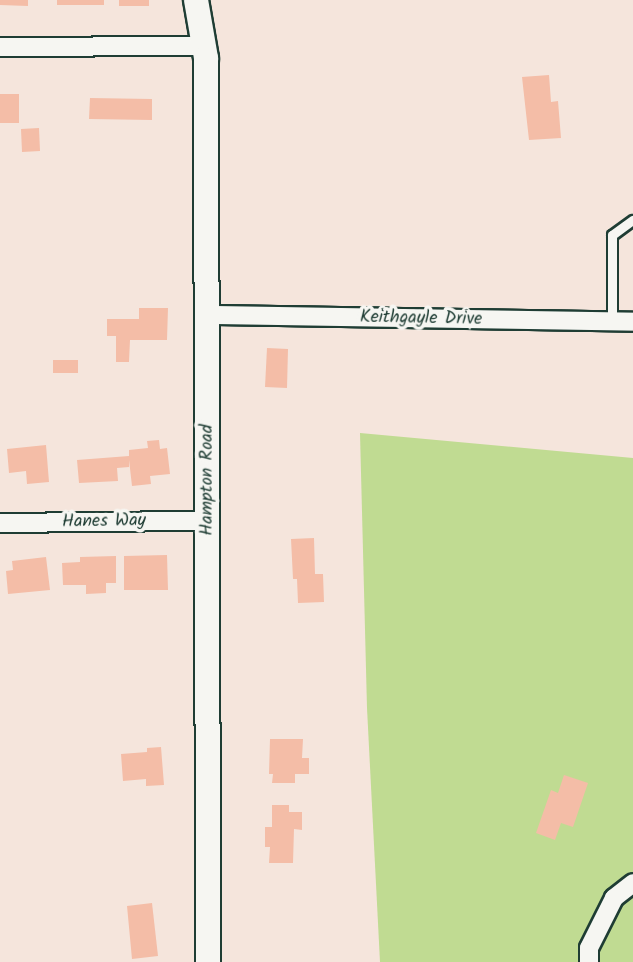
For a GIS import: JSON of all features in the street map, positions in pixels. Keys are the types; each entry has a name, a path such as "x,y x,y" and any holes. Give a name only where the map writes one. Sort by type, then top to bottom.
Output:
{"main road":[{"name":"Hampton Road","path":"195,0 206,46 209,315 208,962"}],"street":[{"path":"0,47 206,46"},
{"name":"Keithgayle Drive","path":"209,315 633,323"},
{"name":"Hanes Way","path":"0,523 208,521"},
{"path":"589,962 589,948 614,898 633,883"}],"lane":[{"path":"612,322 612,235 633,220"}],"green space":[{"path":"360,433 633,458 633,962 380,962 367,708"}],"building":[{"path":"0,0 28,0 28,6 0,5"},
{"path":"57,0 104,0 104,5 57,5"},
{"path":"119,0 149,0 149,6 119,6"},
{"path":"549,75 551,102 558,101 561,138 529,140 522,77"},
{"path":"0,94 19,94 19,123 0,123"},
{"path":"90,98 152,99 152,120 89,119"},
{"path":"39,128 40,151 22,152 21,129"},
{"path":"139,308 168,308 167,340 130,340 129,362 116,362 116,336 107,336 107,319 139,319"},
{"path":"267,348 288,349 287,388 265,387"},
{"path":"53,360 78,360 78,373 53,373"},
{"path":"159,440 160,449 167,448 170,474 150,476 151,484 132,486 129,460 129,467 117,468 118,481 79,483 77,460 129,456 129,450 148,448 147,441"},
{"path":"46,445 49,482 27,484 26,471 9,473 7,449"},
{"path":"314,538 315,574 323,574 324,602 298,603 297,579 293,579 291,539"},
{"path":"167,555 168,590 124,590 124,556"},
{"path":"116,556 116,583 106,583 106,593 86,594 86,585 63,585 62,563 80,562 80,557"},
{"path":"46,557 50,590 8,594 6,571 13,570 12,561"},
{"path":"270,739 303,739 302,758 309,758 309,774 295,774 295,783 272,783 273,774 269,774"},
{"path":"161,747 164,785 146,786 146,779 123,781 121,754 147,752 147,748"},
{"path":"564,775 588,783 573,827 561,823 555,840 536,833 551,790 558,793"},
{"path":"272,805 289,805 289,812 302,812 302,830 294,829 293,863 269,863 270,847 265,847 265,827 272,827"},
{"path":"152,903 158,956 132,959 127,906"}]}
